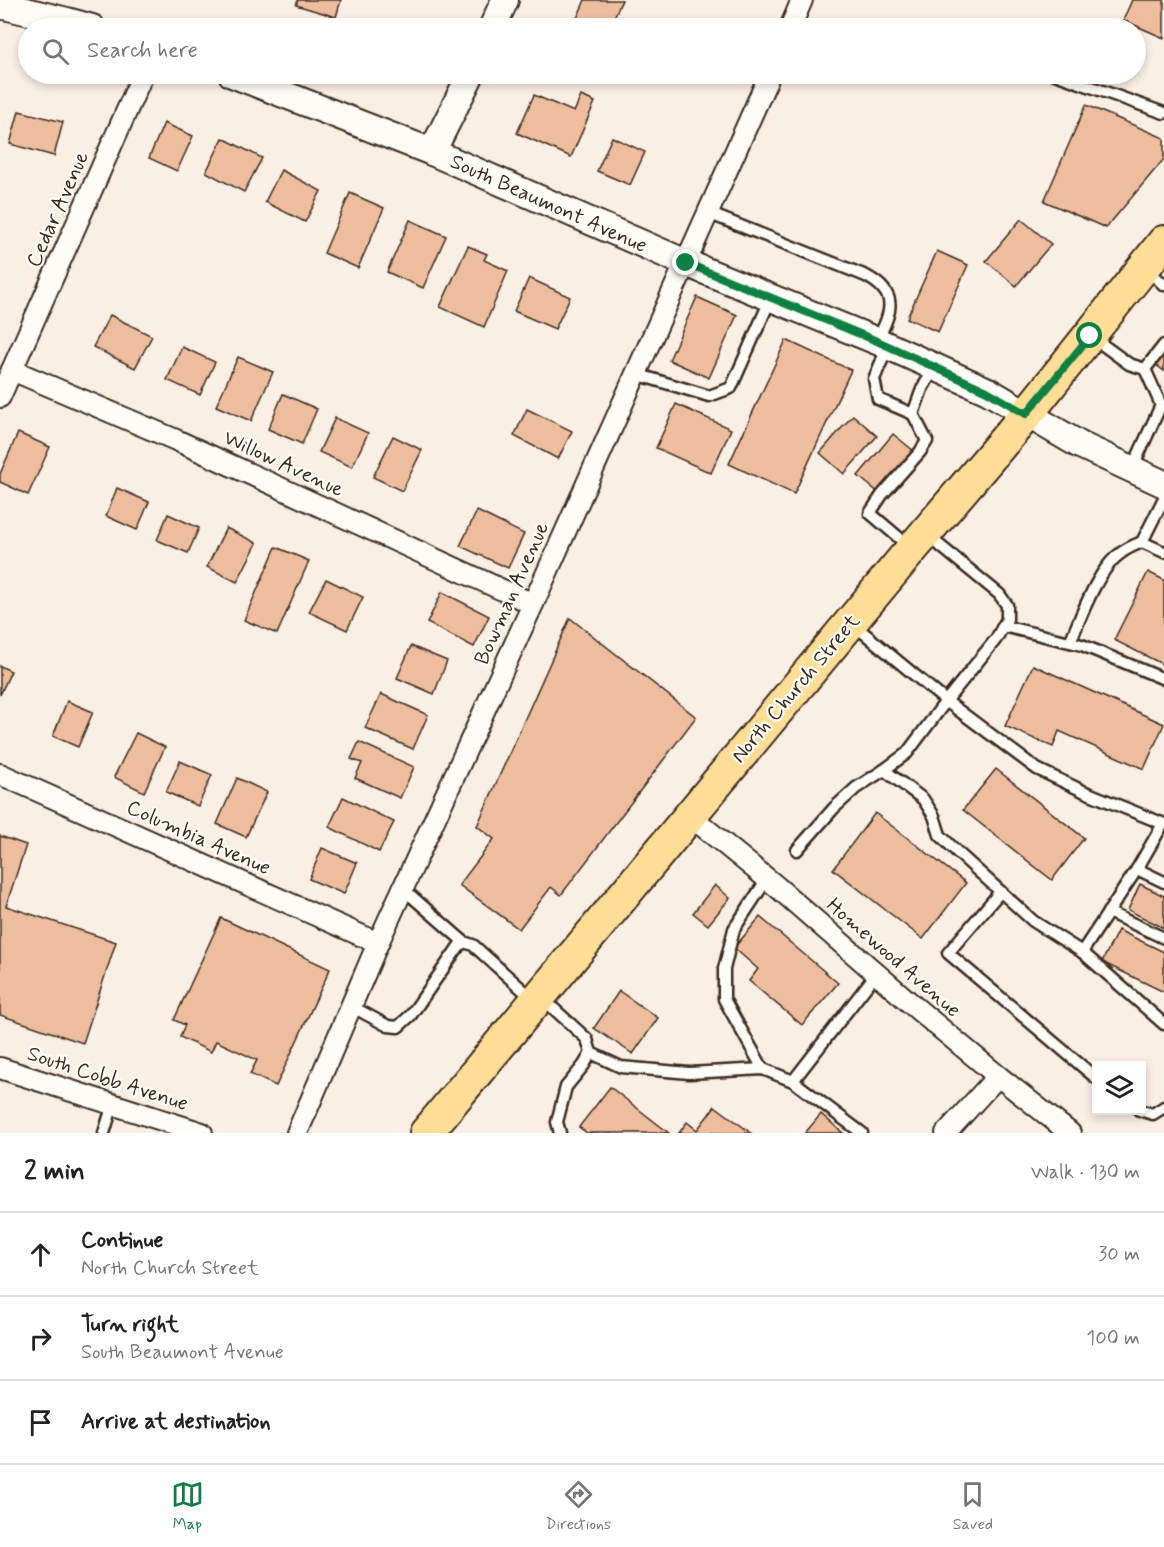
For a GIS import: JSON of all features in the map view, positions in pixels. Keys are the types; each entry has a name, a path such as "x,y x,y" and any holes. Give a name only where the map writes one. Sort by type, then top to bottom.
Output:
{"main road":[{"name":"North Church Street","path":"426,1133 1090,336 1154,276 1164,242"}],"street":[{"path":"497,18 505,0"},
{"path":"794,18 802,0"},
{"path":"0,5 54,18"},
{"name":"Cedar Avenue","path":"0,397 139,84"},
{"name":"South Beaumont Avenue","path":"258,84 432,152 686,263 883,343 987,391 1080,445 1164,484"},
{"path":"432,152 466,84"},
{"name":"Bowman Avenue","path":"297,1133 402,888 533,604 766,84"},
{"name":"Willow Avenue","path":"12,370 176,440 533,604"},
{"name":"Columbia Avenue","path":"0,774 378,943"},
{"name":"Homewood Avenue","path":"689,815 998,1076 1070,1133"},
{"name":"South Cobb Avenue","path":"0,1068 202,1133"},
{"path":"946,1133 998,1076"}],"lane":[{"path":"1083,84 1164,113"},
{"path":"708,213 866,276 878,282 886,290 890,301 889,312 874,379 878,399 913,414 927,441 870,513 918,541 999,594 1007,604 1007,619 996,639 907,753 856,788 834,807 797,850"},
{"path":"636,374 709,396 731,388 771,298"},
{"path":"1090,336 1129,364 1144,369 1162,407 1131,469"},
{"path":"1144,369 1164,345"},
{"path":"913,414 922,389 935,367"},
{"path":"1070,642 1107,567 1120,553 1142,542 1164,498"},
{"path":"1142,542 1164,552"},
{"path":"850,622 946,701 1037,769 1083,791 1164,824 1082,952"},
{"path":"1003,626 1082,645 1164,679"},
{"path":"884,770 923,800 934,816 940,835 1000,892 1033,921 1082,952 1164,1024"},
{"path":"1137,869 1164,882"},
{"path":"763,1069 724,999 724,969 734,929 767,879"},
{"path":"402,888 464,942 473,945 586,1039 591,1053 621,1067 689,1073 763,1069 793,1081 862,1133"},
{"path":"1000,892 948,953 1092,1075"},
{"path":"1108,912 1164,938"},
{"path":"351,1006 388,1026 398,1027 411,1016 464,942"},
{"path":"793,1081 876,974"},
{"path":"560,1133 557,1122 566,1087 591,1053"},
{"path":"104,1133 113,1104"},
{"path":"1146,1112 1153,1114 1164,1107"}],"building":[{"path":"298,0 341,0 336,17 296,5"},
{"path":"585,0 622,0 614,18 577,18"},
{"path":"1132,0 1164,0 1164,38 1146,30 1146,18 1124,18"},
{"path":"534,95 574,112 581,96 595,102 571,157 517,133"},
{"path":"1086,105 1164,138 1164,159 1106,228 1044,201"},
{"path":"19,111 63,122 54,156 10,144"},
{"path":"164,123 193,136 177,171 149,158"},
{"path":"612,137 645,152 630,185 597,171"},
{"path":"223,138 262,158 244,192 206,172"},
{"path":"281,170 321,191 305,222 265,202"},
{"path":"350,193 384,208 358,268 324,253"},
{"path":"1021,219 1051,244 1016,286 986,261"},
{"path":"410,220 446,236 423,288 387,272"},
{"path":"468,246 487,254 484,260 508,271 484,327 440,307"},
{"path":"937,251 968,265 938,332 907,318"},
{"path":"529,278 570,297 555,329 514,311"},
{"path":"697,297 737,315 709,378 669,360"},
{"path":"110,315 152,336 135,368 93,347"},
{"path":"786,340 851,370 794,494 729,464"},
{"path":"182,347 215,362 200,395 167,380"},
{"path":"1164,352 1164,371 1155,364"},
{"path":"238,357 273,372 251,421 216,406"},
{"path":"283,394 317,409 302,444 268,429"},
{"path":"676,404 731,429 711,473 656,448"},
{"path":"527,409 572,431 558,459 514,436"},
{"path":"853,415 877,436 844,474 820,453"},
{"path":"335,418 368,433 352,467 319,452"},
{"path":"18,433 50,447 28,495 0,482 0,474"},
{"path":"893,434 914,451 879,493 858,476"},
{"path":"393,436 422,450 402,491 373,477"},
{"path":"117,488 149,502 137,530 106,516"},
{"path":"477,511 524,534 508,568 460,546"},
{"path":"168,514 199,528 188,553 157,540"},
{"path":"226,528 257,543 237,582 207,567"},
{"path":"276,547 309,561 277,634 244,620"},
{"path":"1148,572 1164,580 1164,665 1114,640"},
{"path":"326,579 363,597 347,630 309,612"},
{"path":"442,592 489,616 474,647 427,623"},
{"path":"570,618 696,717 561,895 551,887 519,929 459,885 494,839 477,826"},
{"path":"411,646 447,661 434,694 397,678"},
{"path":"1033,665 1164,724 1144,769 1059,731 1053,747 1005,726"},
{"path":"0,666 11,671 0,695"},
{"path":"381,694 428,715 413,749 365,728"},
{"path":"67,701 93,712 78,747 53,736"},
{"path":"136,733 165,747 144,792 114,777"},
{"path":"359,742 414,767 400,798 355,778 362,763 351,759"},
{"path":"180,761 212,775 198,806 166,792"},
{"path":"996,769 1084,838 1052,880 963,810"},
{"path":"237,778 267,792 246,837 217,824"},
{"path":"343,797 394,822 379,852 329,827"},
{"path":"875,813 966,883 923,939 833,869"},
{"path":"0,836 26,845 6,906 116,942 83,1043 0,1015"},
{"path":"322,848 357,863 344,894 309,879"},
{"path":"1140,884 1164,896 1164,928 1128,910"},
{"path":"715,885 730,898 708,925 693,913"},
{"path":"760,917 838,983 802,1025 749,981 758,969 734,948"},
{"path":"221,918 330,969 276,1086 250,1074 257,1060 216,1041 211,1052 180,1037 185,1025 174,1020"},
{"path":"1118,930 1164,952 1164,992 1102,962"},
{"path":"619,991 658,1018 633,1054 594,1028"},
{"path":"610,1087 669,1133 587,1133 579,1127"},
{"path":"715,1106 751,1133 679,1133 687,1122 697,1130"},
{"path":"821,1114 843,1133 805,1133"}],"route":[{"path":"686,263 877,341 987,391 1026,414 1090,336"}]}
